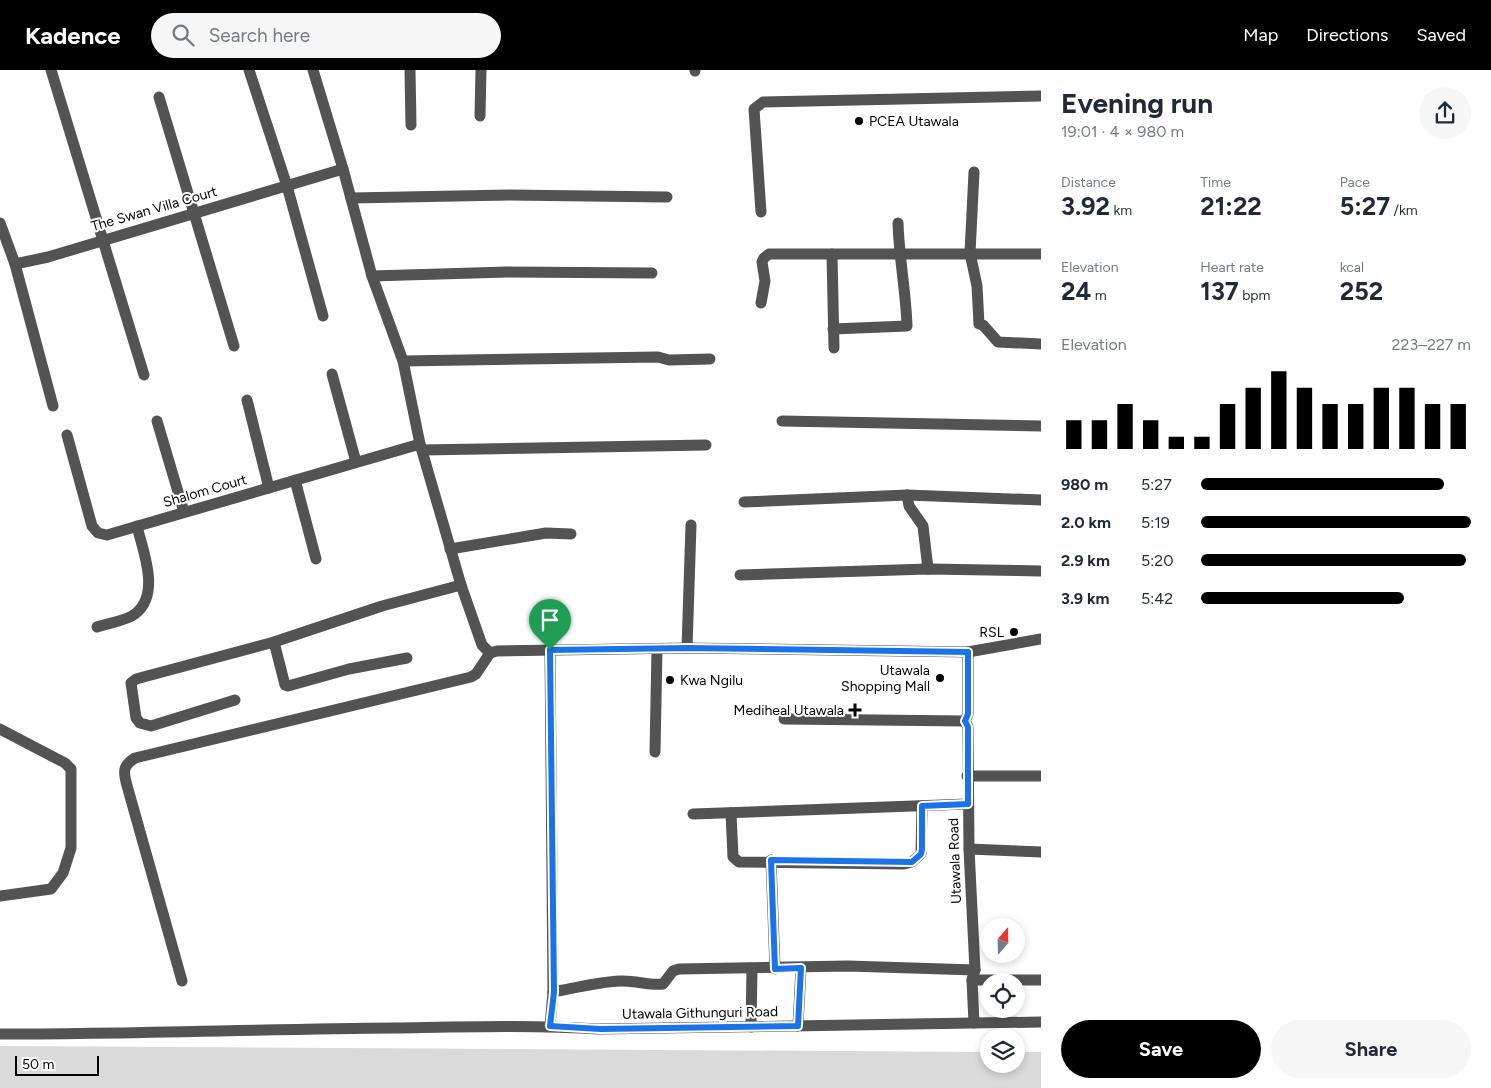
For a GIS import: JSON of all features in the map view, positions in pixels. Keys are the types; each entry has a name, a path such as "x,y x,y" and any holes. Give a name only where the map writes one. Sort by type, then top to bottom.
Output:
{"street":[{"path":"51,70 144,375"},
{"path":"250,70 287,186 323,316"},
{"path":"313,70 343,169 372,276 403,361 421,447 450,549 482,645 490,653"},
{"path":"410,70 411,125"},
{"path":"480,116 481,70"},
{"path":"762,212 754,109 763,102 1041,96"},
{"path":"160,97 234,346"},
{"name":"The Swan Villa Court","path":"15,264 343,169"},
{"path":"974,172 970,252 977,286 979,324 983,325 998,342 1041,344"},
{"path":"351,198 509,195 667,198"},
{"path":"0,223 15,264 53,406"},
{"path":"834,329 907,326 905,288 899,253 898,223"},
{"path":"762,303 765,281 764,258 770,254 970,252 1041,254"},
{"path":"832,254 834,348"},
{"path":"372,276 507,272 652,273"},
{"path":"403,361 658,357 669,360 710,359"},
{"path":"332,374 356,462"},
{"path":"247,400 269,488"},
{"path":"157,421 184,512"},
{"path":"782,421 1041,426"},
{"name":"Shalom Court","path":"67,435 92,526 98,533 107,535 356,462 421,447 706,445"},
{"path":"295,480 316,559"},
{"path":"744,502 907,495 1041,500"},
{"path":"907,495 909,506 923,526 928,569"},
{"path":"688,648 691,525"},
{"path":"97,627 134,616 148,597 148,575 137,526"},
{"path":"450,549 546,533 570,534"},
{"path":"740,574 928,569 1041,571"},
{"path":"235,700 151,726 144,725 136,718 131,683 136,679 274,642 382,606 461,585"},
{"path":"182,980 123,770 127,763 135,758 471,677 476,674 490,653 497,651 688,648 968,652 1041,639"},
{"path":"274,642 285,685 288,686 348,669 408,658"},
{"path":"655,752 657,649"},
{"path":"550,650 554,992 550,1026"},
{"name":"Utawala Road","path":"968,652 968,714 965,721 968,727 967,776 974,1023"},
{"path":"784,719 965,721"},
{"path":"0,728 65,763 71,769 71,818 68,862 58,883 51,889 0,896"},
{"path":"967,776 1041,776"},
{"path":"693,814 968,804"},
{"path":"731,813 732,857 735,860 912,862 921,854 922,849 922,806"},
{"path":"969,849 1041,852"},
{"path":"771,860 775,969"},
{"path":"554,992 618,981 663,984 674,971 679,969 775,969 848,966 1041,980"},
{"path":"798,1026 801,968"},
{"path":"751,1027 752,969"},
{"name":"Utawala Githunguri Road","path":"0,1034 174,1034 274,1029 550,1026 600,1029 1041,1022"}],"shaded area":[{"path":"0,1046 980,1052 980,1073 1025,1073 1025,1052 1041,1052 1041,1088 0,1088"}],"place":[{"name":"PCEA Utawala","path":"859,121"},
{"name":"RSL","path":"1014,632"},
{"name":"Utawala Shopping Mall","path":"940,678"},
{"name":"Kwa Ngilu","path":"670,680"},
{"name":"Mediheal Utawala","path":"855,710"}],"route":[{"path":"688,648 968,652 968,714 965,721 968,727 968,804 922,806 922,849 918,858 904,864 771,860 775,969 801,968 798,1026 600,1029 550,1026 554,992 550,650 688,648"}]}
